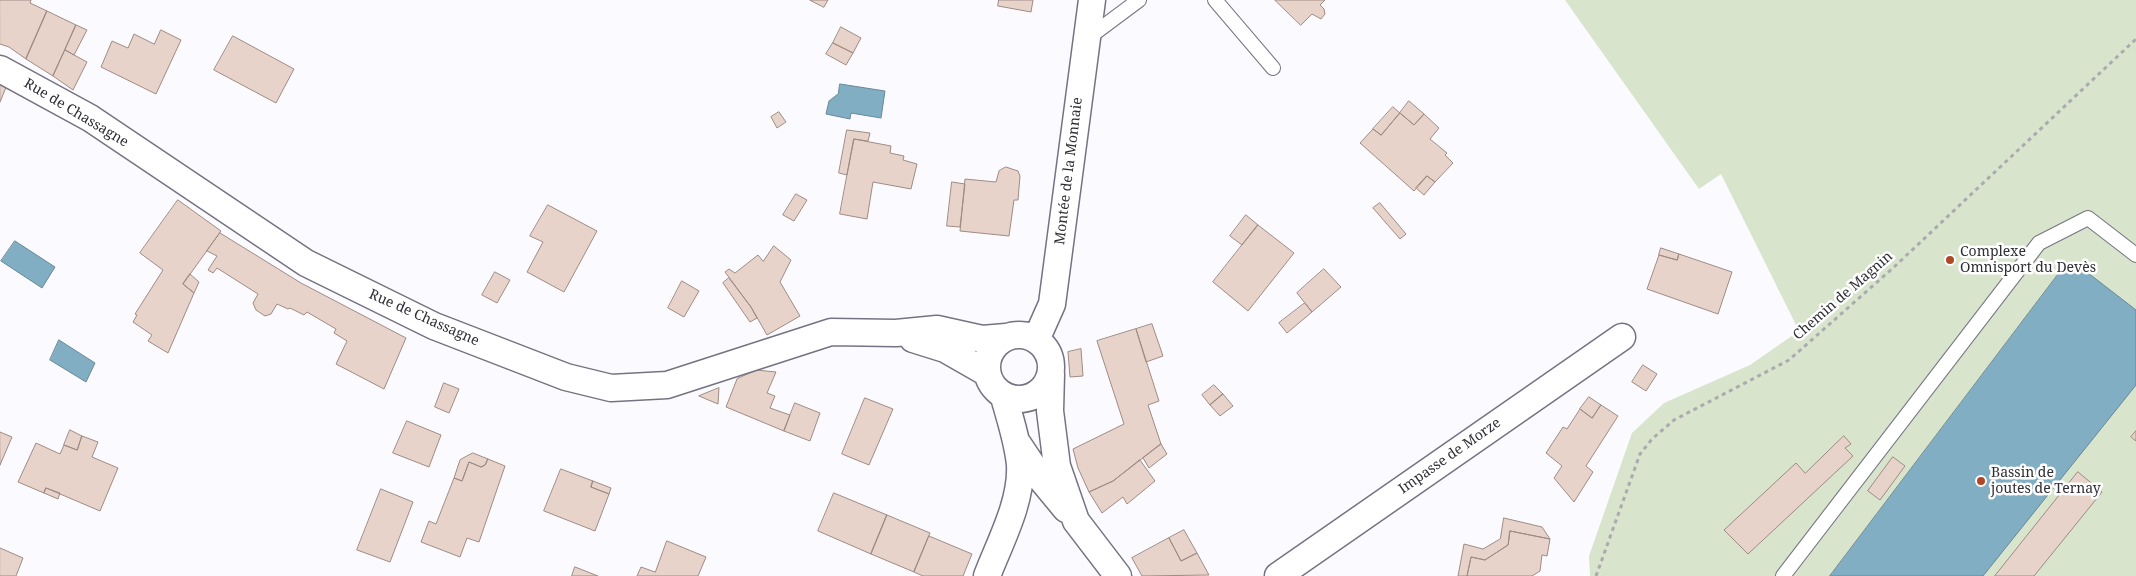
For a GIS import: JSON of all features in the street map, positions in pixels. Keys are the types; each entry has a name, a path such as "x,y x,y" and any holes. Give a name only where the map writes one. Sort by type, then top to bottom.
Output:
{"street":[{"name":"Montée de la Monnaie","path":"1036,340 1052,304 1092,0"},
{"name":"Rue de Chassagne","path":"0,69 90,118 306,263 434,326 566,377 611,388 667,385 831,332 896,333"},
{"path":"896,333 937,329 982,339 1026,336 1036,340 1043,346 1048,354 1051,374 1050,411 1057,466 1057,486"},
{"path":"896,333 945,349 987,373"},
{"path":"1006,337 992,348 986,364 992,387 1004,397 1013,400 1033,397 1041,391 1051,374"},
{"name":"Impasse de Morze","path":"1278,576 1622,337"},
{"path":"987,576 1017,494 1020,465 1004,397"},
{"path":"1015,439 1057,486 1076,522 1118,576"},
{"path":"1003,534 1029,505 1057,486"}],"lane":[{"path":"1087,39 1139,0"},
{"path":"1215,0 1274,68"},
{"path":"1783,576 2039,242 2088,218 2136,255"}],"path":[{"name":"Chemin de Magnin","path":"1596,576 1640,454 1652,439 1674,420 1789,360 1893,268 2136,39"}],"green space":[{"name":"Complexe Omnisport du Devès","path":"1565,0 2136,0 2136,576 1590,576 1589,556 1632,433 1664,403 1750,365 1799,331 1721,174 1699,189"}],"water":[{"path":"840,84 885,91 881,118 851,113 850,119 826,114 829,101 838,94"},
{"path":"15,241 55,267 42,288 1,261"},
{"name":"Bassin de joutes de Ternay","path":"2066,264 2079,266 2136,310 2136,385 1983,576 1830,576"},
{"path":"59,340 95,363 86,382 50,360"}],"building":[{"path":"0,0 31,0 30,3 47,11 26,59 9,47 0,44"},
{"path":"810,0 828,0 824,7"},
{"path":"999,0 1033,0 1031,12 998,6"},
{"path":"1275,0 1325,0 1320,5 1324,9 1325,14 1321,19 1312,14 1301,25"},
{"path":"47,11 76,25 53,76 26,59"},
{"path":"76,25 87,30 74,55 65,50"},
{"path":"841,27 861,38 853,53 833,43"},
{"path":"161,30 181,40 156,94 101,67 112,41 128,48 134,34 154,44"},
{"path":"233,36 294,69 276,103 214,70"},
{"path":"833,43 853,53 846,65 826,54"},
{"path":"65,50 87,62 73,90 53,76"},
{"path":"0,81 7,85 0,102"},
{"path":"1409,101 1424,114 1414,125 1400,113"},
{"path":"1393,107 1400,113 1381,135 1373,129"},
{"path":"779,112 786,122 777,128 771,117"},
{"path":"1400,113 1414,125 1424,114 1439,128 1430,139 1447,153 1445,155 1453,163 1435,182 1427,176 1414,191 1360,143 1373,129 1381,135"},
{"path":"847,130 870,133 868,141 854,139 847,175 839,173"},
{"path":"854,139 891,146 890,153 904,156 903,160 917,164 911,189 873,182 867,219 840,214"},
{"path":"1006,167 1018,171 1020,176 1018,200 1014,200 1009,236 960,231 965,179 996,182 999,171"},
{"path":"1427,176 1435,182 1424,195 1416,188"},
{"path":"952,182 965,184 960,227 947,226"},
{"path":"796,194 807,200 794,221 783,215"},
{"path":"178,200 221,231 183,284 194,293 168,353 148,341 152,335 133,322 137,315 135,314 163,270 140,253"},
{"path":"1380,203 1406,234 1400,239 1373,208"},
{"path":"548,205 597,231 564,292 527,272 543,242 530,236"},
{"path":"1246,215 1258,225 1242,245 1230,236"},
{"path":"1258,225 1294,253 1248,311 1213,282"},
{"path":"220,233 301,283 406,338 384,389 336,364 347,341 334,333 336,329 307,312 304,315 277,304 271,314 265,316 256,310 253,303 258,294 217,268 213,273 208,270 217,256 207,251"},
{"path":"774,246 791,260 780,282 800,316 767,335 751,307 725,272 729,269 735,273 758,255 763,261"},
{"path":"1661,248 1679,254 1677,260 1659,255"},
{"path":"1679,254 1732,272 1718,314 1647,289 1659,255 1677,260"},
{"path":"1324,269 1341,287 1312,312 1297,293"},
{"path":"495,272 510,280 497,303 482,295"},
{"path":"190,274 199,282 194,293 183,284"},
{"path":"729,278 757,318 750,322 723,283"},
{"path":"682,281 699,291 684,317 668,308"},
{"path":"1305,303 1312,312 1287,333 1279,323"},
{"path":"1152,324 1163,356 1146,362 1136,329"},
{"path":"1136,329 1159,401 1148,405 1161,444 1113,481 1089,492 1078,468 1073,449 1124,424 1097,341"},
{"path":"1081,349 1083,376 1070,377 1068,352"},
{"path":"1643,365 1657,374 1646,391 1632,382"},
{"path":"757,370 776,372 767,393 775,396 770,408 790,415 784,431 726,407 737,379"},
{"path":"444,383 459,389 449,413 435,407"},
{"path":"1214,385 1223,394 1210,405 1202,395"},
{"path":"719,388 718,404 699,396"},
{"path":"1223,394 1233,406 1220,416 1210,405"},
{"path":"1589,397 1601,405 1592,418 1580,409"},
{"path":"865,398 893,409 869,465 842,454"},
{"path":"795,403 820,413 810,441 784,431"},
{"path":"1601,405 1618,416 1586,466 1593,472 1574,502 1554,478 1562,466 1546,453 1563,427 1567,429 1580,409 1592,418"},
{"path":"407,421 441,435 429,467 393,453"},
{"path":"70,430 82,436 77,450 64,445"},
{"path":"2136,431 2136,441 2131,437"},
{"path":"0,432 12,437 0,465"},
{"path":"82,436 98,442 92,457 118,468 100,511 46,488 44,493 18,482 36,443 60,454 64,445 77,450"},
{"path":"1844,436 1851,444 1845,448 1853,456 1748,554 1724,530 1796,463 1805,473"},
{"path":"1161,444 1167,454 1149,468 1143,458"},
{"path":"473,453 488,459 485,465 481,467 469,462 462,481 454,478 460,460"},
{"path":"1893,457 1905,466 1880,500 1868,491"},
{"path":"488,459 505,466 479,542 467,538 460,557 421,542 429,521 436,524 454,478 462,481 469,462 481,467 485,465"},
{"path":"1140,460 1155,481 1127,504 1123,497 1102,513 1089,492 1113,481"},
{"path":"561,469 593,481 591,487 609,494 595,531 544,511"},
{"path":"2078,472 2102,492 2034,576 1995,576"},
{"path":"593,481 611,488 609,494 591,487"},
{"path":"46,488 60,493 58,499 44,493"},
{"path":"381,489 413,502 390,562 357,550"},
{"path":"834,493 887,515 871,554 818,531"},
{"path":"887,515 930,533 914,572 871,554"},
{"path":"1504,518 1542,527 1550,539 1510,531 1508,545 1485,560 1471,557 1467,576 1458,576 1464,544 1483,549 1500,539"},
{"path":"1184,530 1197,553 1181,561 1169,538"},
{"path":"1510,531 1550,539 1547,556 1542,555 1540,571 1532,576 1467,576 1471,557 1485,560 1508,545"},
{"path":"929,536 972,554 963,576 923,576 914,572"},
{"path":"1169,538 1181,561 1197,553 1209,575 1142,576 1132,558"},
{"path":"667,541 706,557 698,576 637,576 641,567 655,572"},
{"path":"0,548 23,558 16,576 0,576"},
{"path":"575,567 598,576 572,576"}],"place":[{"name":"Complexe Omnisport du Devès","path":"1950,260"},
{"name":"Bassin de joutes de Ternay","path":"1981,481"}]}
